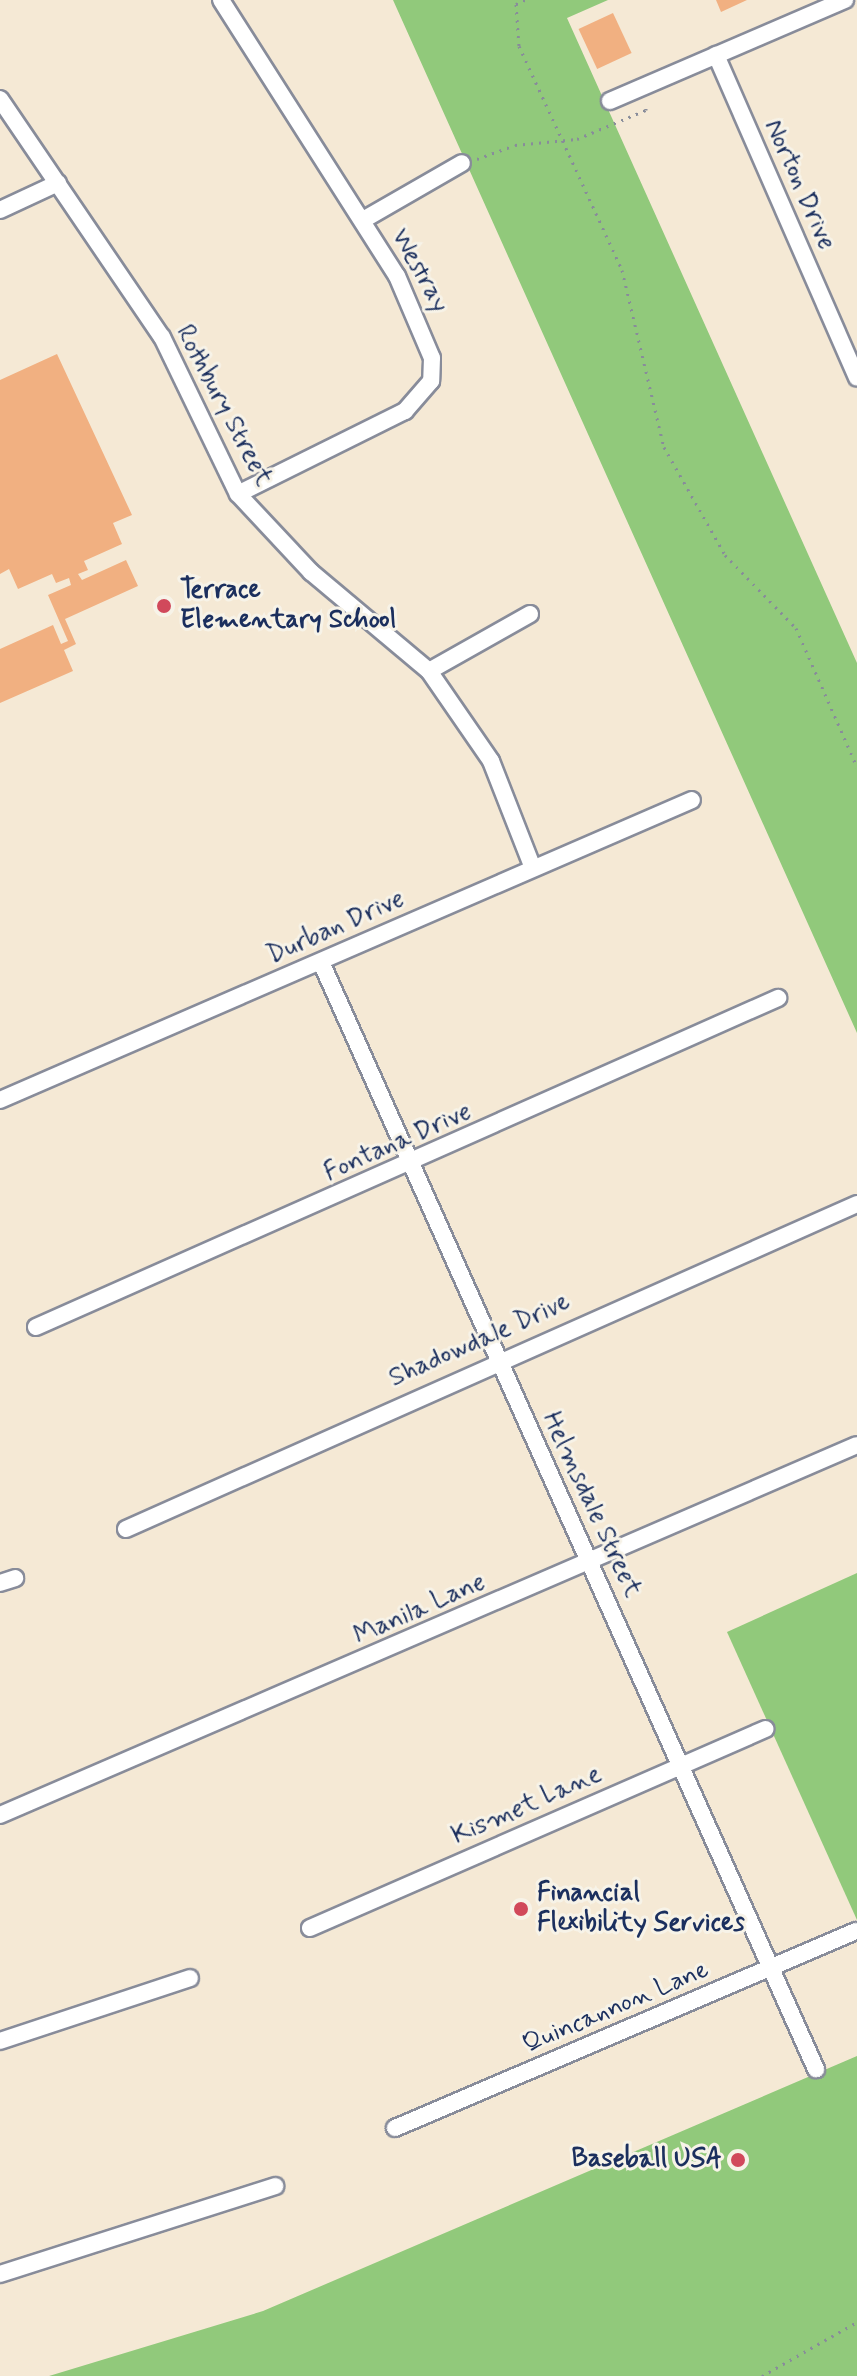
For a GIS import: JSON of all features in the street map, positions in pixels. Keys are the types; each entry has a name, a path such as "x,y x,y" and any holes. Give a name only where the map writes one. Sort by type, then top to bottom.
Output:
{"street":[{"name":"Westray","path":"221,0 363,220 426,334 431,381 405,411 238,494"},
{"path":"610,101 845,0"},
{"name":"Norton Drive","path":"716,55 857,378"},
{"name":"Rothbury Street","path":"0,99 162,337 238,494 311,572 429,671 491,761 533,868"},
{"path":"363,220 462,163"},
{"path":"0,210 58,183"},
{"path":"429,671 530,614"},
{"name":"Durban Drive","path":"0,1100 692,800"},
{"name":"Helmsdale Street","path":"321,962 816,2069"},
{"name":"Fontana Drive","path":"36,1327 410,1165 778,998"},
{"name":"Shadowdale Drive","path":"126,1529 497,1358 857,1204"},
{"name":"Manila Lane","path":"0,1815 857,1445"},
{"name":"Kismet Lane","path":"310,1928 765,1729"},
{"name":"Quincannon Lane","path":"395,2128 856,1931"},
{"path":"0,2041 190,1978"},
{"path":"0,2274 275,2186"}],"path":[{"path":"525,0 516,4 519,46 622,270 664,447 725,555 796,628 857,767"},
{"path":"462,163 515,145 577,139 615,123"},
{"path":"762,2376 857,2322"}],"green space":[{"path":"393,0 608,0 567,18 857,663 857,1033"},
{"path":"857,1573 857,1920 727,1632"},
{"name":"Baseball USA","path":"857,2056 857,2376 49,2376 263,2311"}],"building":[{"path":"716,0 747,0 721,12"},
{"path":"613,13 632,53 597,69 579,29"},
{"path":"57,354 132,515 113,523 122,544 84,561 88,570 78,574 82,580 126,560 138,586 65,619 76,644 64,650 73,671 0,703 0,649 53,625 61,644 68,641 48,595 71,585 69,578 56,583 52,574 18,589 9,569 0,574 0,380"}],"place":[{"name":"Terrace Elementary School","path":"164,606"},
{"name":"Financial Flexibility Services","path":"521,1909"},
{"name":"Baseball USA","path":"738,2160"}]}
